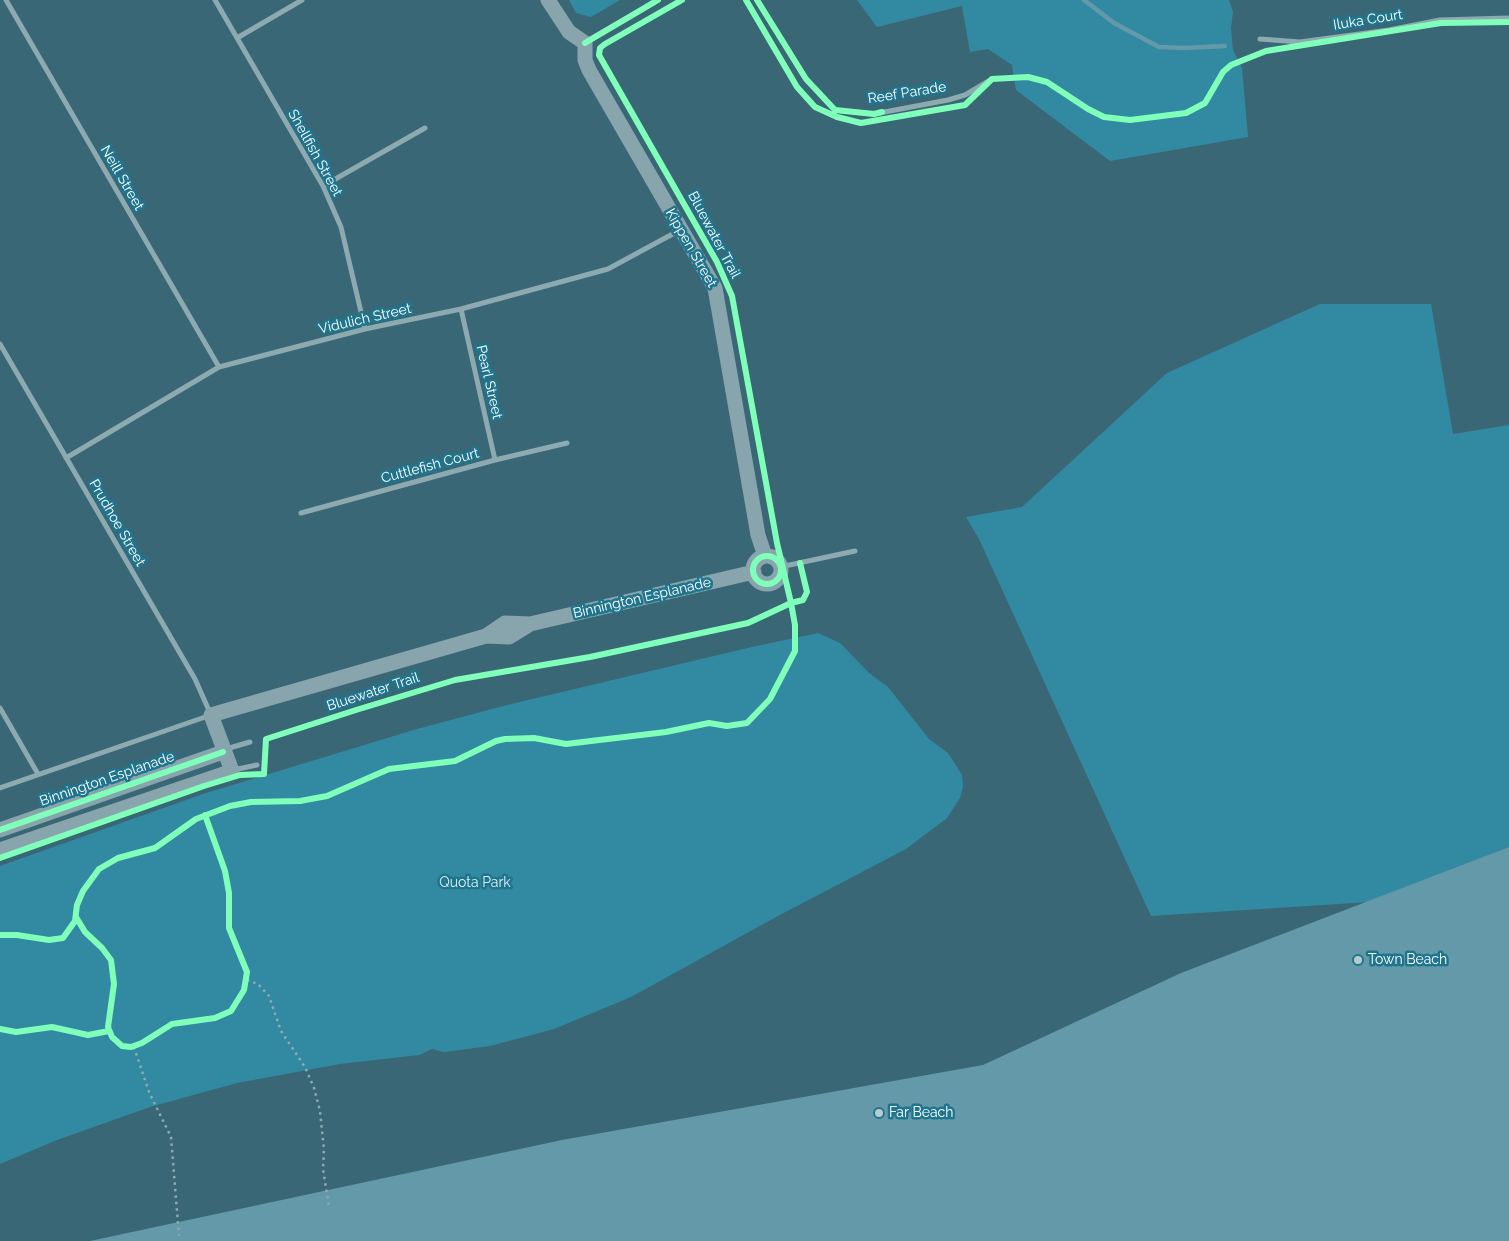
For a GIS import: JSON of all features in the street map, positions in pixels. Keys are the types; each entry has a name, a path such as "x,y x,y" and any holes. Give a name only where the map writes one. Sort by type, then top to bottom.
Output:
{"street":[{"name":"Neill Street","path":"6,0 219,367"},
{"name":"Shellfish Street","path":"215,0 323,186 341,227 365,329"},
{"path":"237,38 302,0"},
{"path":"548,0 566,28 585,43 658,0"},
{"name":"Reef Parade","path":"757,0 806,80 835,110 874,114 948,100 965,95 992,79"},
{"name":"Iluka Court","path":"1260,40 1300,42 1389,30 1440,20 1509,18"},
{"name":"Kippen Street","path":"585,43 585,60 589,70 715,288 758,535 765,556"},
{"path":"323,186 425,128"},
{"name":"Vidulich Street","path":"66,458 219,367 365,329 461,309 608,269 680,230"},
{"name":"Pearl Street","path":"461,309 495,460"},
{"name":"Prudhoe Street","path":"0,344 195,679 211,715"},
{"name":"Cuttlefish Court","path":"301,513 495,460 567,443"},
{"path":"780,567 855,551"},
{"path":"765,556 776,560 780,567 779,576 769,583 760,582 754,572 756,561 765,556"},
{"name":"Binnington Esplanade","path":"0,788 211,715 486,636 509,637 530,624 754,572"},
{"path":"0,708 38,774"},
{"path":"211,715 232,771"},
{"name":"Binnington Esplanade","path":"0,830 250,742"},
{"path":"0,850 232,771 257,765"}],"path":[{"path":"244,990 247,976 269,996 281,1031 305,1067 314,1088 320,1111 324,1150 323,1169 329,1207"},
{"path":"125,1047 134,1047 142,1043"},
{"path":"134,1047 149,1092 171,1137 179,1236"}],"green space":[{"path":"569,0 620,0 591,17 576,13"},
{"path":"857,0 1229,0 1233,12 1231,28 1233,50 1242,68 1248,137 1110,161 1016,90 1012,65 988,49 970,52 962,6 877,27"},
{"path":"1320,304 1431,304 1453,434 1509,425 1509,847 1370,902 1151,916 979,539 966,517 1022,507 1167,373"},
{"name":"Quota Park","path":"818,633 840,643 869,673 888,687 929,739 948,753 962,775 963,787 960,798 947,818 906,849 776,917 631,997 554,1029 490,1046 444,1052 432,1049 419,1055 340,1064 237,1083 150,1107 57,1140 0,1164 0,866 203,794 417,729 507,705"}],"shaded area":[{"path":"1509,847 1509,1241 90,1241 562,1140 983,1065 1181,973"}],"waterway":[{"path":"1084,0 1114,23 1159,47 1225,46"}],"cycle path":[{"path":"585,43 658,0"},
{"name":"Bluewater Trail","path":"0,858 204,786 240,775 264,774 266,739 455,680 590,657 748,623 791,603 777,543 732,296 717,262 599,55 600,48 605,44 682,0"},
{"path":"746,0 797,87 815,107 837,117 861,123 965,105 992,79 1028,77 1047,82 1088,109 1104,117 1130,120 1186,113 1205,103 1223,72 1231,65 1266,51 1441,23 1509,22"},
{"path":"757,0 806,79 835,110 874,114 882,112"},
{"path":"767,556 777,560 781,570 777,580 767,584 757,580 753,570 757,560 767,556"},
{"path":"0,935 17,935 49,940 63,938 75,921 77,905 83,891 99,869 118,858 155,848 196,819 230,806 251,802 300,801 327,796 389,769 455,761 496,741 505,739 534,738 566,744 666,732 709,723 727,726 747,723 770,699 795,651 795,625 791,603 803,600 807,592 800,563"},
{"path":"0,830 223,752"},
{"path":"76,917 85,932 102,948 111,960 114,984 108,1027 112,1037 122,1046 131,1047 142,1043 172,1024 215,1018 231,1011 244,990 247,972 229,928 229,893 225,871 205,815"},
{"path":"0,1029 16,1032 52,1027 88,1035 109,1031"}],"place":[{"name":"Town Beach","path":"1358,960"},
{"name":"Far Beach","path":"879,1113"}]}
